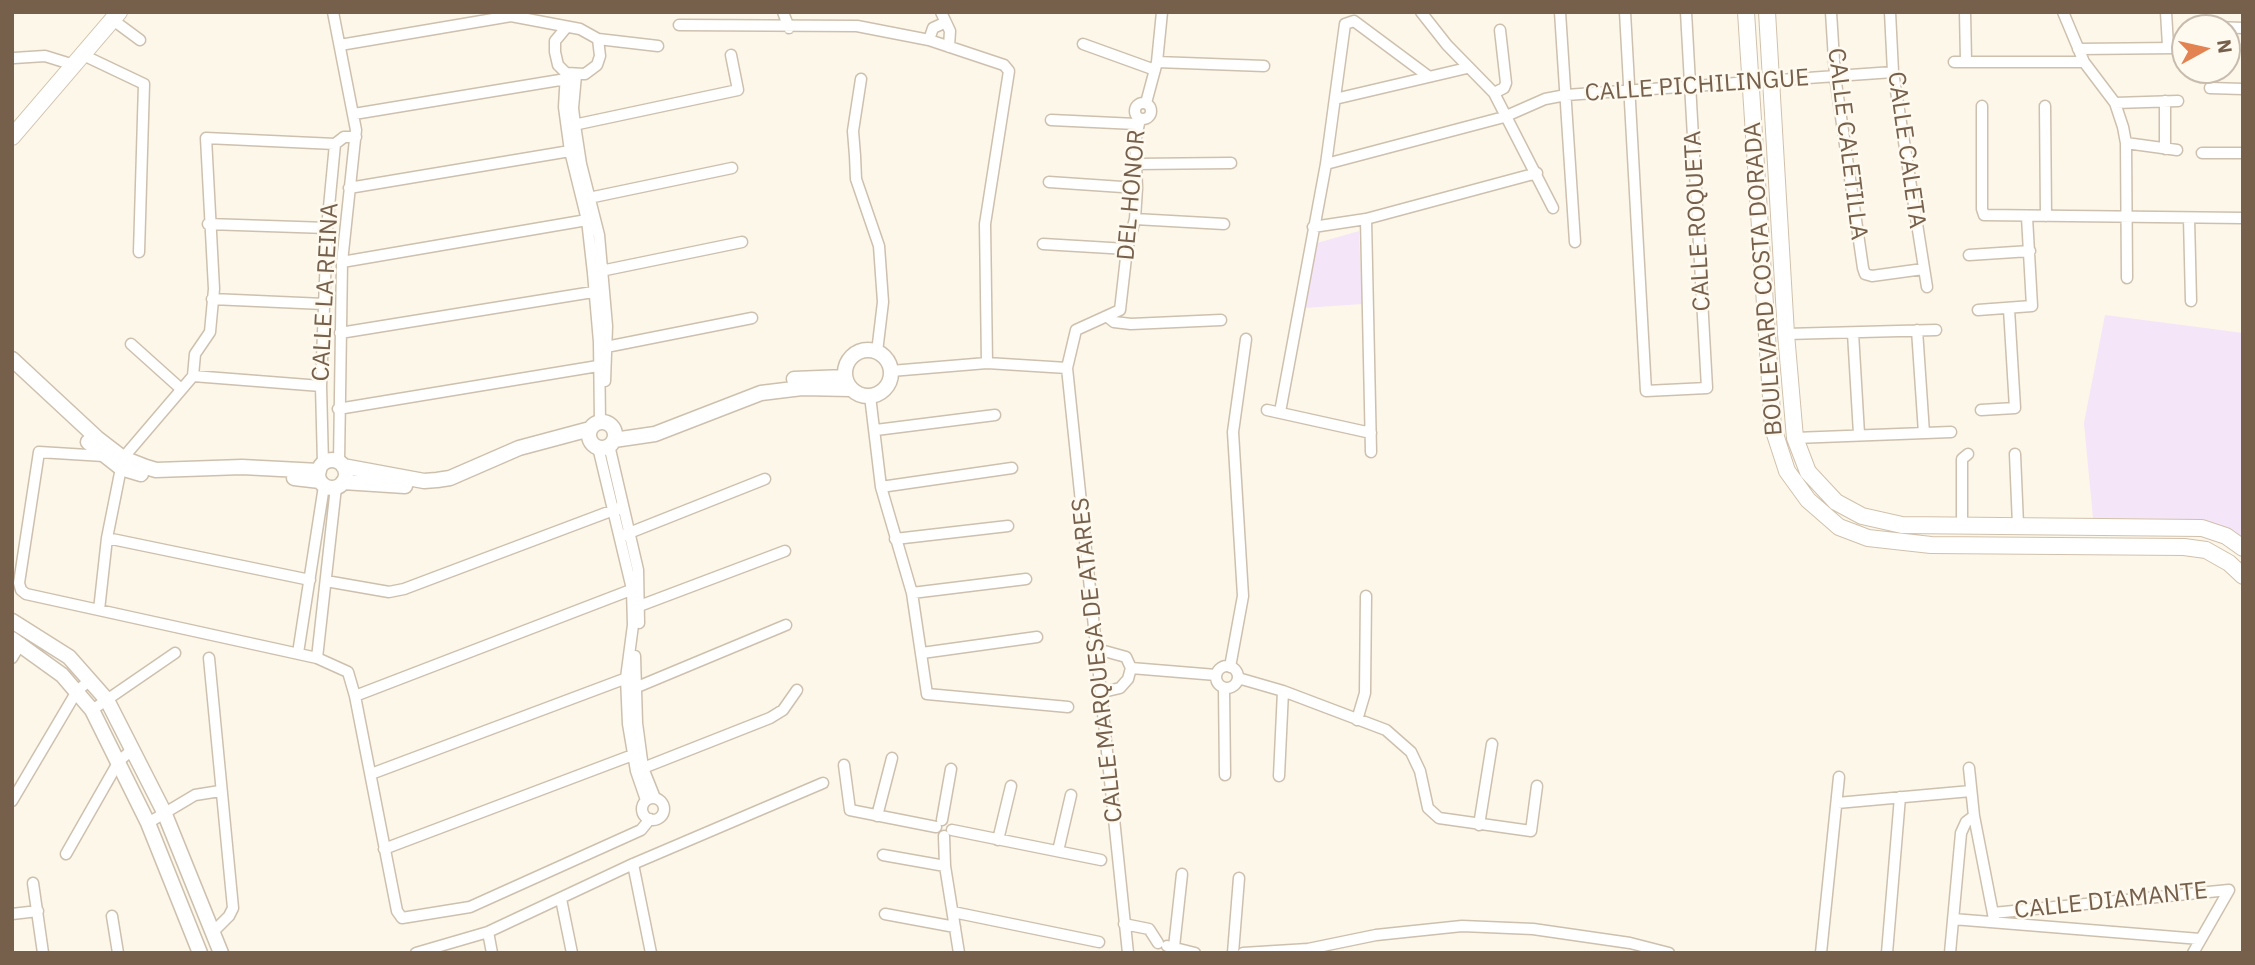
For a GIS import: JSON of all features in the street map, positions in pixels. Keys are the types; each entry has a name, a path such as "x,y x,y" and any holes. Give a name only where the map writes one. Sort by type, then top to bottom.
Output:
{"main road":[{"name":"BOULEVARD COSTA DORADA","path":"1746,12 1770,408 1777,450 1787,471 1808,500 1839,527 1868,538 1931,545 2185,547 2206,550 2229,563 2243,576"},
{"name":"BOULEVARD COSTA DORADA","path":"1767,12 1786,334 1795,438 1808,472 1836,502 1862,516 1902,525 2202,528 2226,536 2243,548"},
{"path":"12,137 116,16"},
{"path":"2075,546 2076,526"}],"street":[{"name":"CALLE LA REINA","path":"334,12 356,137 342,262 338,409 341,464"},
{"path":"774,28 776,12"},
{"path":"783,12 789,28"},
{"name":"DEL HONOR","path":"1109,318 1120,310 1138,188 1135,164 1138,121 1149,116 1151,111 1146,103 1156,66 1162,12"},
{"path":"1421,12 1467,68 1494,93 1504,117 1538,173 1553,208"},
{"path":"1560,12 1575,242"},
{"path":"1625,12 1628,89"},
{"name":"CALLE ROQUETA","path":"1628,89 1646,391 1707,388 1686,12"},
{"name":"CALLE CALETILLA","path":"1831,12 1835,76 1866,274 1923,269"},
{"name":"CALLE CALETA","path":"1890,12 1894,72 1927,287"},
{"path":"1965,12 1966,61"},
{"path":"2063,12 2084,62 2115,103 2126,143 2127,278"},
{"path":"2078,49 2172,47 2166,12"},
{"path":"116,16 140,40"},
{"path":"340,45 511,16 565,29 580,29 598,39 658,46"},
{"path":"929,40 933,28 943,18 950,31 949,47"},
{"path":"1280,412 1326,164 1345,24 1354,21 1428,76"},
{"path":"679,25 774,28 857,26 929,40 1004,65 1009,71 985,224 987,363"},
{"path":"565,29 555,41 555,52 558,65 569,75 570,151 600,235 597,272"},
{"path":"1494,93 1504,88 1506,83 1500,30"},
{"path":"354,114 584,74 597,65 600,56 598,39"},
{"path":"1083,44 1156,66 1264,66"},
{"path":"571,126 738,90 731,55"},
{"path":"14,58 44,56 79,60 144,84 139,252"},
{"path":"1954,62 2084,62"},
{"path":"1335,99 1467,68"},
{"name":"CALLE PICHILINGUE","path":"1326,164 1504,117 1545,99 1566,95 1894,72"},
{"path":"861,79 853,131 856,179 879,246 883,302 877,352"},
{"path":"2210,88 2243,89"},
{"path":"2126,143 2171,149 2165,101"},
{"path":"2115,103 2178,101"},
{"path":"1982,106 1984,215 2243,218"},
{"path":"2045,106 2046,216"},
{"path":"1051,120 1138,121"},
{"path":"571,126 586,199 587,220 600,291 603,434"},
{"path":"99,610 107,538 122,463 180,388 193,376 195,354 210,332 212,299 206,138 335,144 344,137 356,137"},
{"name":"CALLE LA REINA","path":"317,658 326,581 328,478 321,386 327,228 335,144"},
{"path":"349,188 570,151"},
{"path":"2202,153 2243,153"},
{"path":"1135,164 1231,163"},
{"path":"586,199 732,168"},
{"path":"1314,227 1366,219 1538,173"},
{"path":"1049,182 1138,188"},
{"path":"1978,310 2032,306 2027,217"},
{"path":"2189,218 2191,301"},
{"path":"1135,219 1224,225"},
{"path":"1366,219 1371,452"},
{"path":"342,262 587,220"},
{"path":"208,224 327,228"},
{"path":"597,272 742,242"},
{"path":"1043,244 1127,249"},
{"path":"1969,256 2030,251"},
{"path":"340,333 600,291"},
{"path":"212,299 324,304"},
{"path":"1981,410 2015,408 2009,309"},
{"path":"603,348 752,318"},
{"path":"891,372 987,363 1068,368 1076,330 1109,318 1114,322 1131,324 1221,320"},
{"path":"1917,330 1924,433"},
{"path":"1786,334 1936,330"},
{"path":"1853,333 1859,434"},
{"path":"1246,339 1233,432 1243,596 1230,667 1238,678 1283,691 1386,730 1411,752 1420,771 1428,808 1433,814 1479,825 1531,831 1537,786"},
{"path":"131,344 180,388"},
{"path":"603,348 598,366 603,434 635,588 631,689 639,770 650,799"},
{"path":"848,383 847,364 854,355 865,350 877,352 884,357 891,372 886,388 870,396"},
{"path":"12,359 19,374 104,456"},
{"path":"338,409 598,366"},
{"name":"CALLE MARQUESA DE ATARES","path":"1068,368 1128,953"},
{"path":"19,374 122,463"},
{"path":"193,376 321,386"},
{"path":"341,464 424,481 450,478 519,448 603,434 655,434 761,393 848,383 870,396 881,486 912,593 927,694 1068,708"},
{"path":"1267,410 1371,433"},
{"path":"876,430 995,415"},
{"path":"1795,438 1951,432"},
{"path":"603,434 544,448 452,486 423,488 242,467 156,470 104,456 38,452 19,583 26,594 298,653 348,672 397,911 402,918 470,907 641,830 650,819"},
{"path":"1962,526 1962,459 1968,453"},
{"path":"2015,454 2018,525"},
{"path":"328,478 341,464"},
{"path":"328,478 341,464"},
{"path":"881,486 1012,468"},
{"name":"CALLE LA REINA","path":"298,653 328,478"},
{"path":"625,535 765,479"},
{"path":"326,581 389,592 404,589 617,509"},
{"path":"895,539 1009,526"},
{"path":"107,538 310,580"},
{"path":"636,608 785,551"},
{"path":"912,593 1026,579"},
{"path":"355,696 635,588"},
{"path":"1357,720 1365,694 1366,596"},
{"path":"15,622 69,657 107,700 164,812 221,953"},
{"path":"631,689 786,625"},
{"path":"922,653 1037,637"},
{"path":"12,659 15,641 43,659 77,691 92,710 148,823 200,953"},
{"path":"1097,649 1126,657 1131,668 1128,679 1120,688 1103,692"},
{"path":"92,710 175,653"},
{"path":"209,658 233,908 212,933"},
{"path":"1224,688 1217,683 1216,675 1222,668 1230,667"},
{"path":"1131,668 1216,675"},
{"path":"371,774 631,677"},
{"path":"1224,688 1236,684 1238,678"},
{"path":"12,801 77,691 90,680"},
{"path":"1224,688 1224,775"},
{"path":"639,770 771,718 783,710 797,690"},
{"path":"1279,776 1283,691"},
{"path":"1479,825 1492,744"},
{"path":"66,854 119,761 133,749"},
{"path":"384,849 637,753"},
{"path":"877,816 892,758"},
{"path":"844,765 848,808 1101,860"},
{"path":"1969,768 1974,816 1994,917"},
{"path":"951,769 944,828 945,866 958,953"},
{"path":"1821,953 1839,777"},
{"path":"416,953 488,932 633,864 822,783"},
{"path":"998,840 1011,786"},
{"path":"148,823 195,795 220,791"},
{"path":"1836,803 1971,791"},
{"path":"1058,851 1071,795"},
{"path":"1887,953 1900,797"},
{"path":"650,799 661,801 664,810 658,819 650,819 642,810 650,799"},
{"path":"1950,953 1961,833 1974,816"},
{"path":"883,855 945,866"},
{"path":"633,864 651,953"},
{"path":"1174,947 1182,874"},
{"path":"1233,953 1239,878"},
{"path":"33,883 43,953"},
{"name":"CALLE DIAMANTE","path":"1994,917 2229,890 2200,939"},
{"path":"561,899 572,953"},
{"path":"12,914 38,911"},
{"path":"953,912 1099,942"},
{"path":"885,914 955,927"},
{"path":"112,916 117,953"},
{"path":"1954,919 1994,917 2200,939 2193,953"},
{"path":"1124,924 1149,929 1158,943 1195,953"},
{"path":"1242,953 1308,951 1376,935 1462,926 1533,929 1630,943 1670,953"},
{"path":"488,932 492,953"},
{"path":"1150,953 1158,943"}],"shaded area":[{"path":"1359,231 1362,304 1304,308 1317,243"},
{"path":"2105,315 2243,333 2243,538 2215,524 2190,519 2093,518 2084,423"}]}
